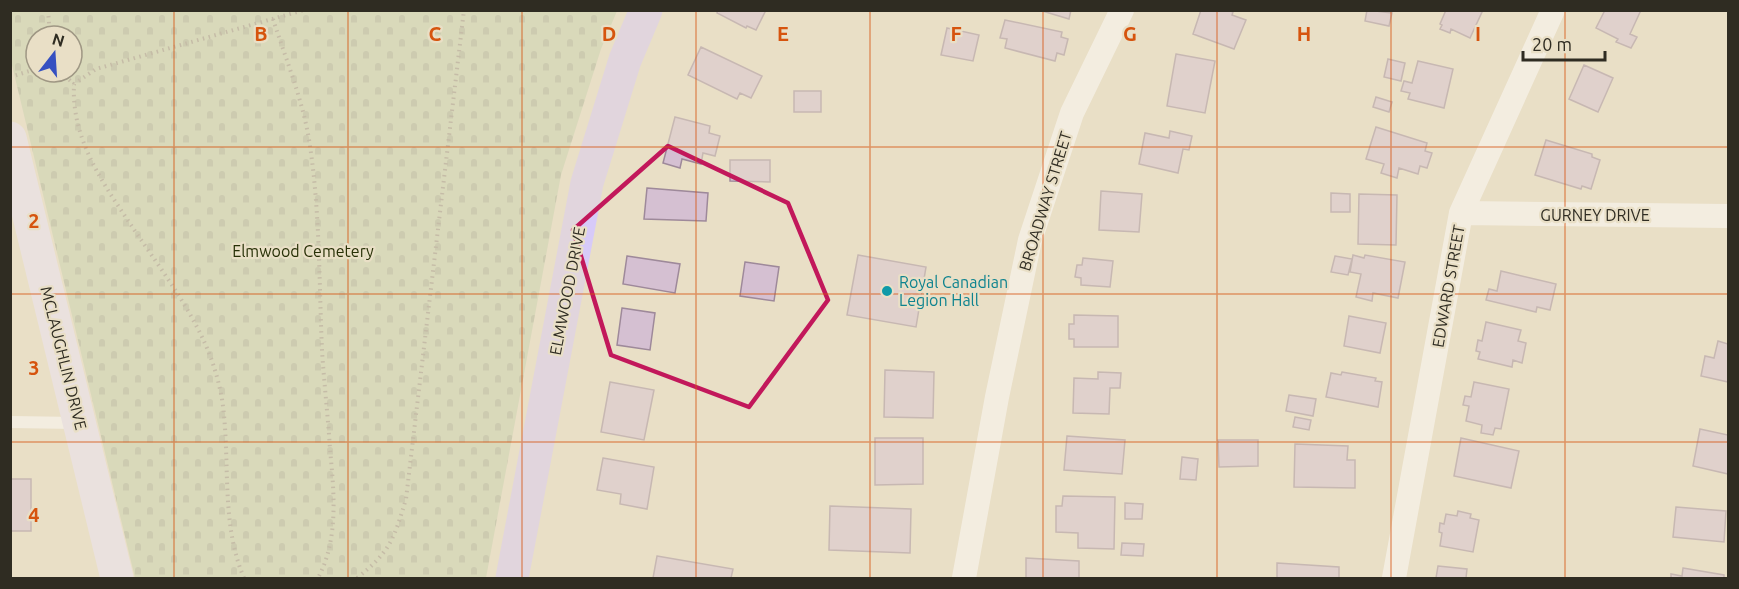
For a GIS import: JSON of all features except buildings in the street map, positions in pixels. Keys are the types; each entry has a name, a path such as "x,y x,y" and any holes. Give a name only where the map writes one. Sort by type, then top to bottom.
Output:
{"main road":[{"name":"ELMWOOD DRIVE","path":"512,579 587,183 625,60 646,10"},
{"name":"MCLAUGHLIN DRIVE","path":"13,155 117,579"}],"street":[{"name":"BROADWAY STREET","path":"964,579 997,397 1030,240 1072,113 1122,10"},
{"name":"EDWARD STREET","path":"1394,579 1461,213 1553,10"},
{"name":"GURNEY DRIVE","path":"1461,213 1728,216"}],"lane":[{"path":"10,422 80,423"}],"path":[{"path":"84,77 96,69 304,10"},
{"path":"357,579 378,562 395,536 406,499 464,10"},
{"path":"273,19 301,105 310,144 318,233 322,351 334,500 333,528 324,567 318,579"},
{"path":"74,84 73,103 84,146 98,176 167,277 201,334 215,369 222,400 229,519 238,566 244,579"}],"highlighted area":[{"path":"668,146 788,203 828,300 749,407 611,355 573,230"}],"green space":[{"name":"Elmwood Cemetery","path":"10,11 617,11 601,49 561,175 486,578 135,578 11,61"}],"place":[{"name":"Royal Canadian Legion Hall","path":"887,291"}]}
